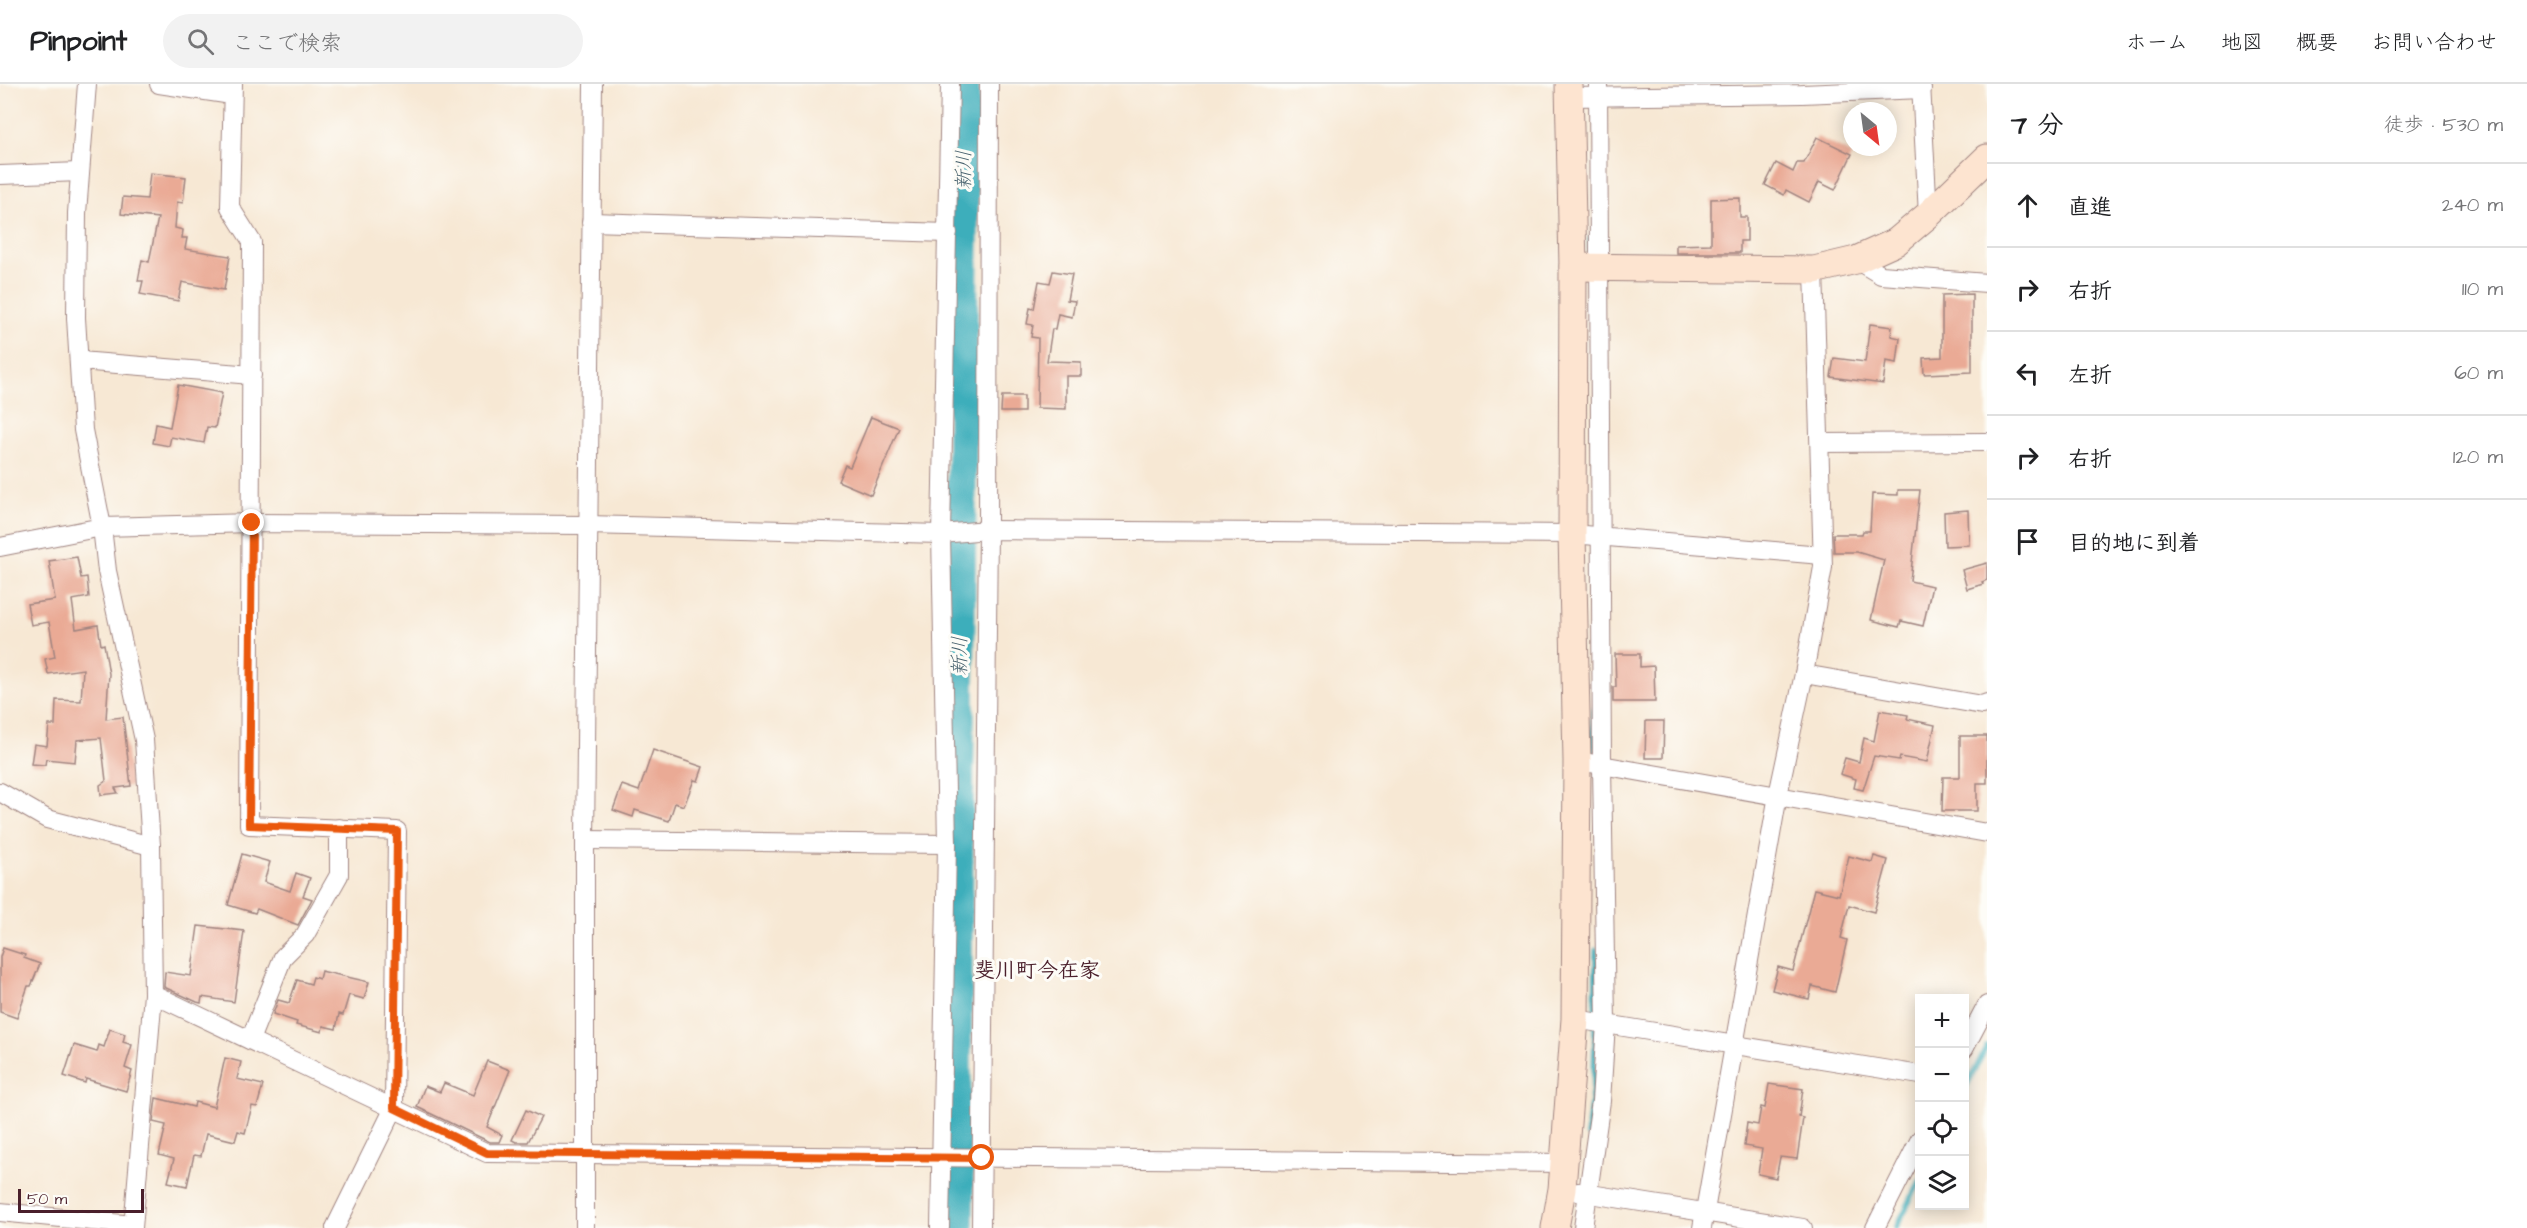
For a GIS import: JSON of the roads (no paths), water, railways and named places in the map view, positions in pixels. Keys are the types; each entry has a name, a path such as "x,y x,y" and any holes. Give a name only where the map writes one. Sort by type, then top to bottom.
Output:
{"street":[{"path":"0,1212 133,1227 153,994 151,846 144,740 110,582 83,430 76,306 77,213 87,84"},
{"path":"159,84 233,90 230,207 252,242 249,825 397,831 394,1108 335,1228"},
{"path":"585,1228 585,840 593,84"},
{"path":"940,1228 947,844 941,534 950,84"},
{"path":"981,1228 976,1158 981,530 989,84"},
{"path":"1555,1228 1562,1189 1575,1019 1602,537 1586,267 1569,90 1921,87 1928,215"},
{"path":"1582,1228 1589,1194 1601,1101 1606,1024 1572,534 1598,90"},
{"path":"1586,267 1814,270 1856,260 1896,242 1928,215 1987,158"},
{"path":"0,175 80,172"},
{"path":"591,222 948,233"},
{"path":"1856,260 1881,275 1987,283"},
{"path":"1703,1220 1778,795 1804,674 1823,567 1814,270"},
{"path":"80,361 252,375"},
{"path":"1820,443 1987,442"},
{"path":"0,547 102,527 252,523 588,525 941,534 981,530 1572,534 1822,555"},
{"path":"1804,674 1982,705 1987,703"},
{"path":"1589,763 1987,832"},
{"path":"0,792 47,819 151,846"},
{"path":"250,1040 283,957 305,935 339,875 339,828"},
{"path":"585,840 947,844"},
{"path":"153,994 487,1153 1564,1162"},
{"path":"1966,1048 1987,1005"},
{"path":"1575,1019 1915,1074"},
{"path":"1875,1228 1915,1148"},
{"path":"1562,1189 1703,1220 1803,1228"}],"waterway":[{"name":"新川","path":"959,1228 959,1164 956,1162 965,84"},
{"path":"1590,239 1590,259"},
{"path":"1593,710 1593,760"},
{"path":"1587,1135 1594,1078 1596,950"},
{"path":"1969,1081 1987,1046"},
{"path":"1896,1228 1915,1191"}],"district":[{"name":"斐川町今在家","path":"1037,970"}]}
